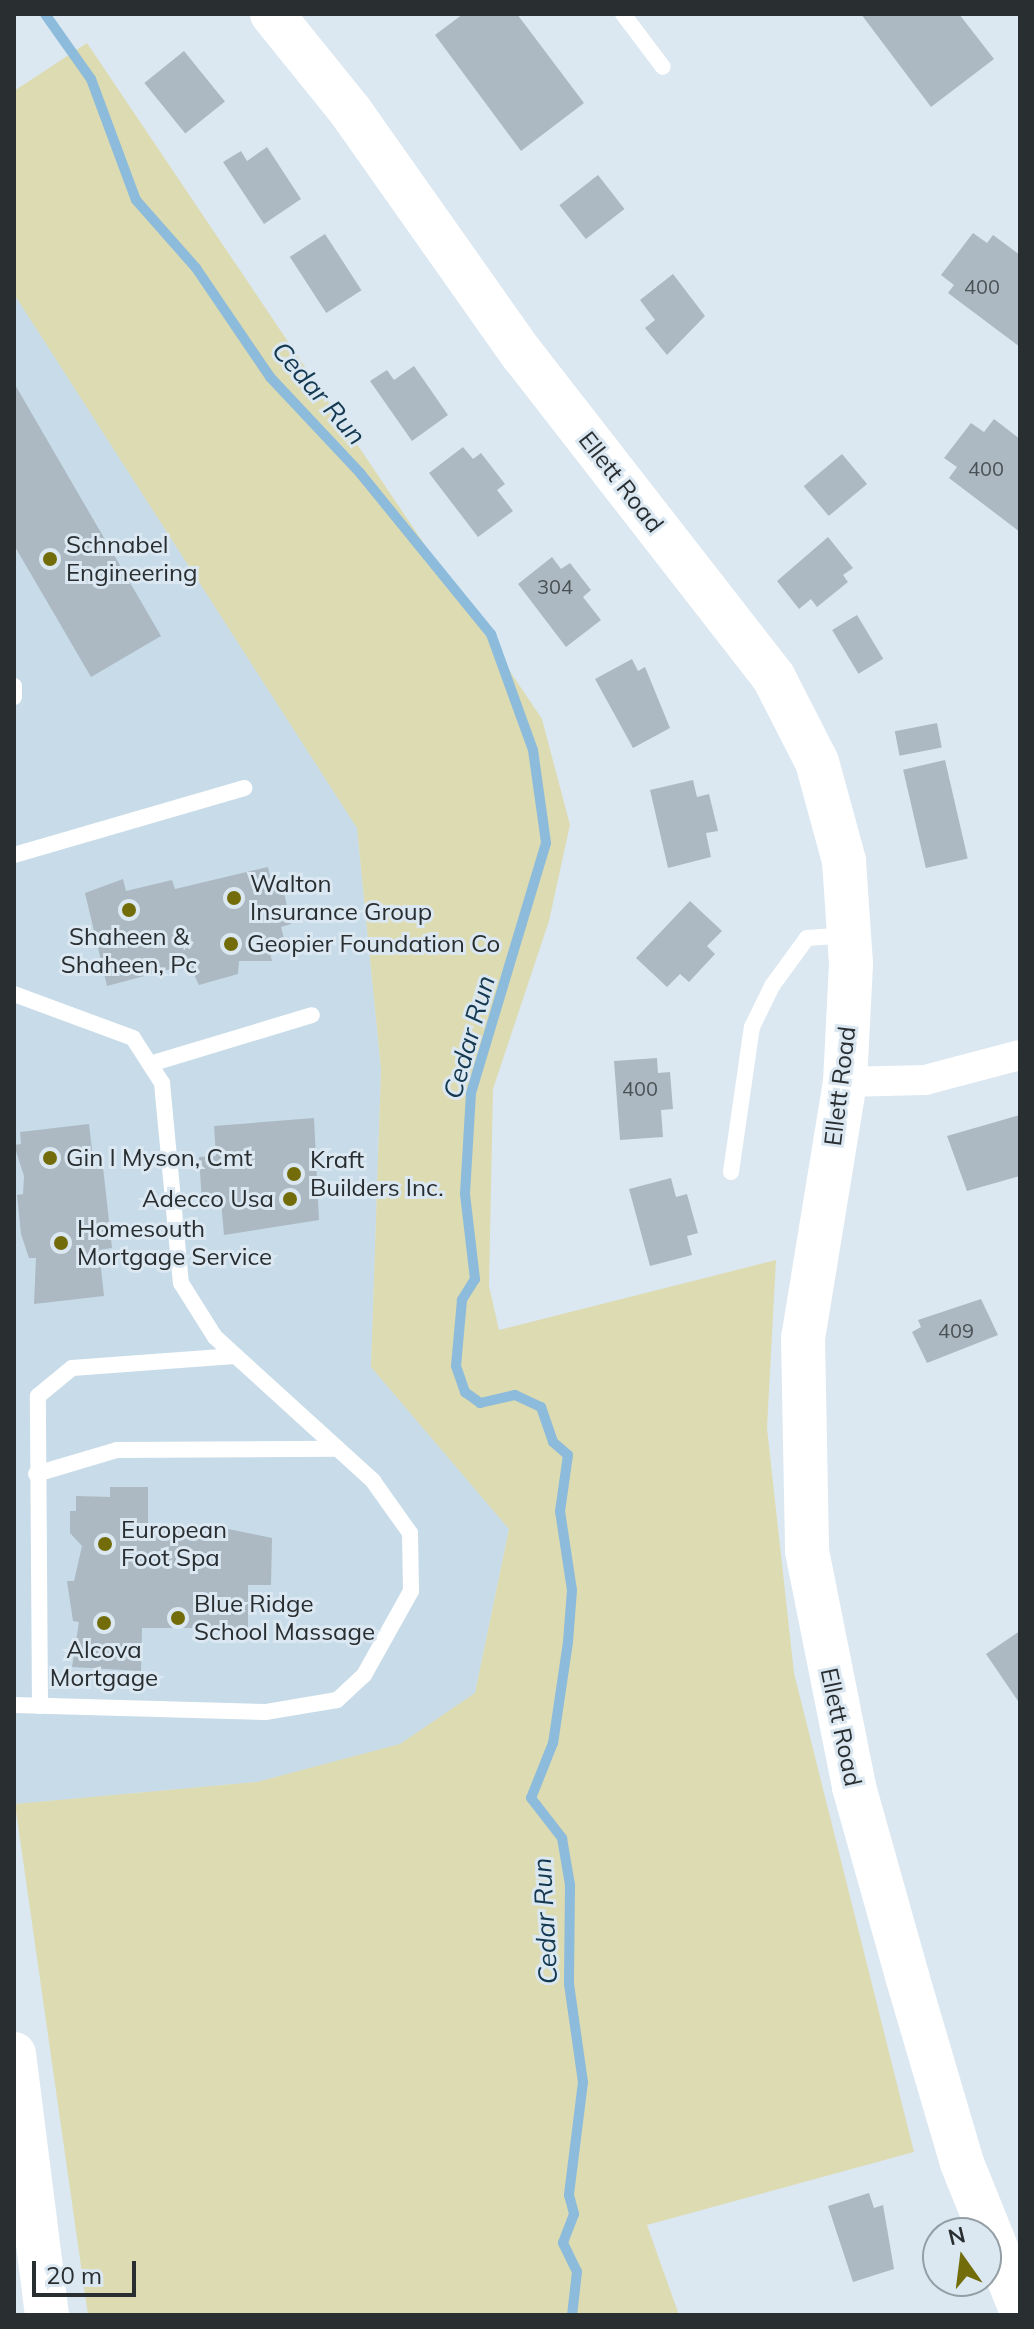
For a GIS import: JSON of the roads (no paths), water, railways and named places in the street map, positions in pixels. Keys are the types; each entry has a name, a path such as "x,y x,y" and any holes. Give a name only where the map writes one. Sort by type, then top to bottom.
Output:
{"street":[{"name":"Ellett Road","path":"272,14 351,112 522,354 774,678 817,762 844,861 850,935 845,1082 803,1338 807,1551 854,1787 902,1962 962,2163 1020,2307"},
{"path":"845,1082 925,1080 1020,1055"},
{"path":"14,2054 47,2315"}],"lane":[{"path":"623,14 663,67"},
{"path":"14,686 14,697"},
{"path":"14,855 244,788"},
{"path":"731,1172 752,1027 772,986 807,938 850,935"},
{"path":"14,994 133,1038 162,1083 181,1283 235,1356 373,1481 410,1533 411,1591 364,1675 337,1700 265,1712 14,1705"},
{"path":"150,1064 312,1015"},
{"path":"40,1706 36,1474 38,1396 72,1368 235,1356"},
{"path":"36,1474 117,1450 338,1449"}],"waterway":[{"name":"Cedar Run","path":"45,14 91,79 136,200 196,268 270,377 360,473 491,634 533,750 546,843 471,1093 465,1194 475,1279 462,1300 456,1366 465,1392 480,1403 515,1395 541,1407 553,1442 568,1455 560,1511 572,1590 568,1642 553,1743 531,1798 562,1838 570,1885 569,1984 583,2082 569,2195 574,2214 563,2243 577,2272 572,2315"}],"place":[{"name":"Schnabel Engineering","path":"50,559"},
{"name":"Walton Insurance Group","path":"234,898"},
{"name":"Shaheen & Shaheen, Pc","path":"129,910"},
{"name":"Geopier Foundation Co","path":"231,944"},
{"name":"Gin I Myson, Cmt","path":"50,1158"},
{"name":"Kraft Builders Inc.","path":"294,1174"},
{"name":"Adecco Usa","path":"290,1199"},
{"name":"Homesouth Mortgage Service","path":"61,1243"},
{"name":"European Foot Spa","path":"105,1544"},
{"name":"Blue Ridge School Massage","path":"178,1618"},
{"name":"Alcova Mortgage","path":"104,1623"}]}
